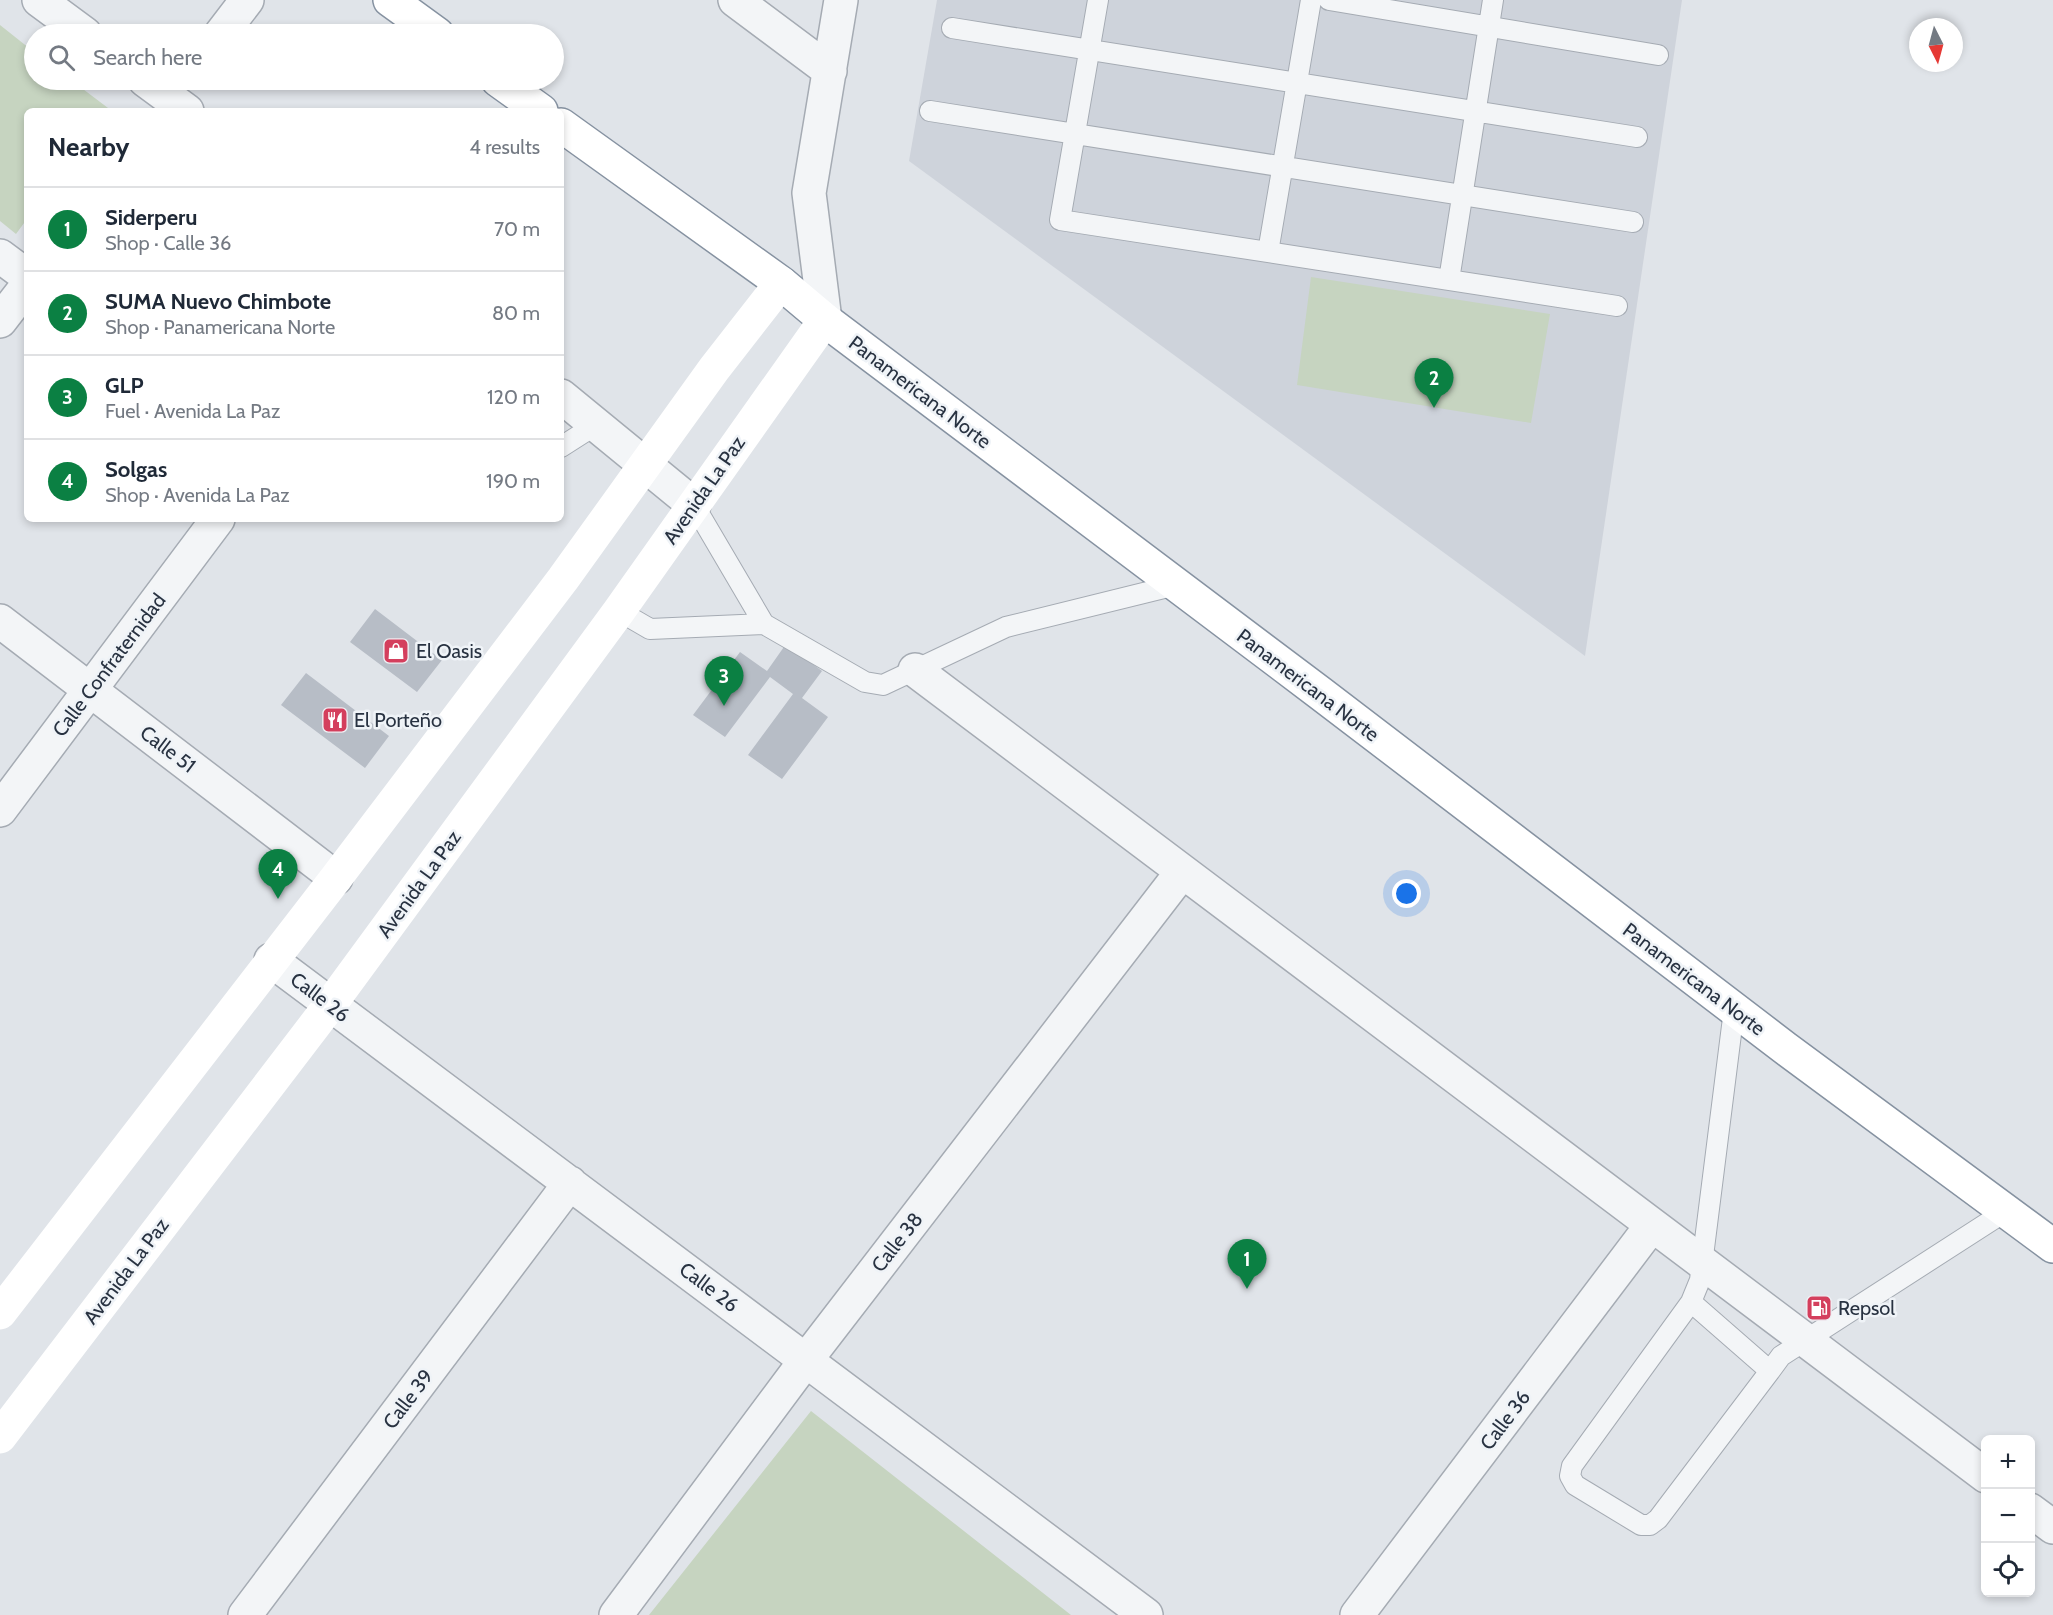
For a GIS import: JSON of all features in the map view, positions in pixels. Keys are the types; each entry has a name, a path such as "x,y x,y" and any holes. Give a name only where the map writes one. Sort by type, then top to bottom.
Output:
{"main road":[{"path":"390,0 422,24"},
{"path":"509,90 529,108"},
{"name":"Panamericana Norte","path":"564,127 781,283 825,320 1734,1010 2053,1246"},
{"path":"5,1295 336,878 563,579 714,369 781,283"},
{"name":"Avenida La Paz","path":"0,1437 330,1005 619,611 825,320"}],"street":[{"path":"39,0 71,24"},
{"path":"229,24 247,0"},
{"path":"735,0 830,71"},
{"path":"825,320 809,193 841,0"},
{"path":"161,90 177,100"},
{"path":"0,256 24,274"},
{"path":"0,321 24,290"},
{"path":"564,398 694,505"},
{"name":"Calle Confraternidad","path":"0,810 216,522"},
{"name":"Calle 51","path":"0,621 336,878"},
{"path":"915,670 1981,1472"},
{"name":"Calle 38","path":"616,1615 806,1360 1182,872"},
{"name":"Calle 26","path":"271,960 1146,1615"},
{"name":"Calle 39","path":"245,1615 570,1183"},
{"name":"Calle 36","path":"1357,1615 1652,1225"},
{"path":"2035,1513 2053,1527"}],"lane":[{"path":"1098,0 1060,220 1617,306"},
{"path":"1268,252 1311,0"},
{"path":"1329,0 1658,55"},
{"path":"1449,280 1493,0"},
{"path":"952,28 1637,136"},
{"path":"930,111 1634,222"},
{"path":"564,445 597,424"},
{"path":"694,505 764,624 865,682 883,685 1006,627 1176,585"},
{"path":"619,611 650,629 764,624"},
{"path":"1734,1010 1700,1280 1691,1302 1572,1466 1570,1476 1575,1485 1641,1525 1650,1526 1658,1519 1781,1356 2006,1211"},
{"path":"1691,1302 1770,1371"}],"shaded area":[{"path":"937,0 1682,0 1585,656 909,161"}],"green space":[{"path":"0,25 24,44 24,90 84,90 108,108 24,108 24,223 16,234 0,221"},
{"path":"1311,277 1550,314 1531,423 1297,385"},
{"path":"811,1411 1071,1615 649,1615"}],"building":[{"name":"El Oasis","path":"375,609 442,660 417,692 350,642"},
{"path":"786,644 822,671 802,698 828,717 782,779 748,755 793,694 770,677 725,737 693,715 740,652 767,671"},
{"name":"El Porteño","path":"306,673 389,736 365,768 281,705"}],"place":[{"name":"SUMA Nuevo Chimbote","path":"1434,408"},
{"name":"El Oasis","path":"396,651"},
{"name":"GLP","path":"724,706"},
{"name":"El Porteño","path":"335,720"},
{"name":"Solgas","path":"278,899"},
{"name":"Siderperu","path":"1247,1289"},
{"name":"Repsol","path":"1819,1308"}]}
